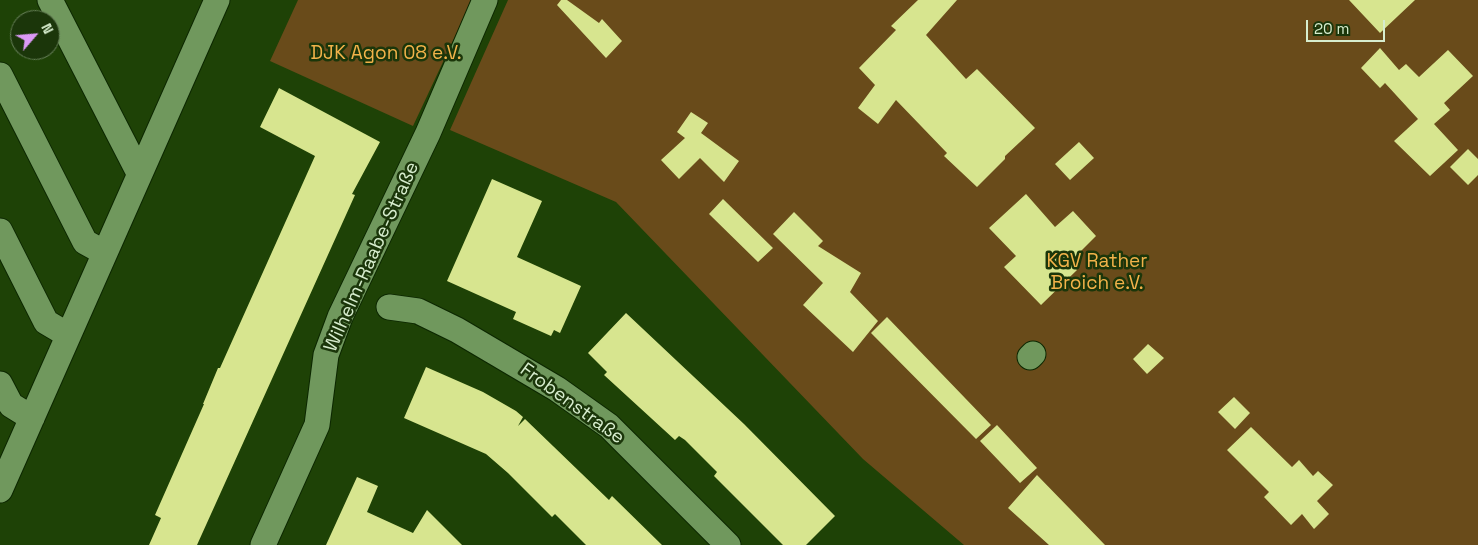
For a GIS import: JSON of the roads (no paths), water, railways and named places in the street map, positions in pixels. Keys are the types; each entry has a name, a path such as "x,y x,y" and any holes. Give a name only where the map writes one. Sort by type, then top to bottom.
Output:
{"street":[{"path":"50,0 140,173"},
{"path":"0,490 217,0"},
{"name":"Wilhelm-Raabe-Straße","path":"263,545 317,425 326,354 340,316 428,133 485,0"},
{"path":"0,75 85,242 105,253"},
{"path":"0,231 46,322 68,335"},
{"name":"Frobenstraße","path":"389,307 418,311 458,330 558,389 609,426 728,545"},
{"path":"0,384 11,405 32,418"}],"park label":[{"name":"DJK Agon 08 e.V.","path":"386,54"},
{"name":"KGV Rather Broich e.V.","path":"1097,273"}]}
